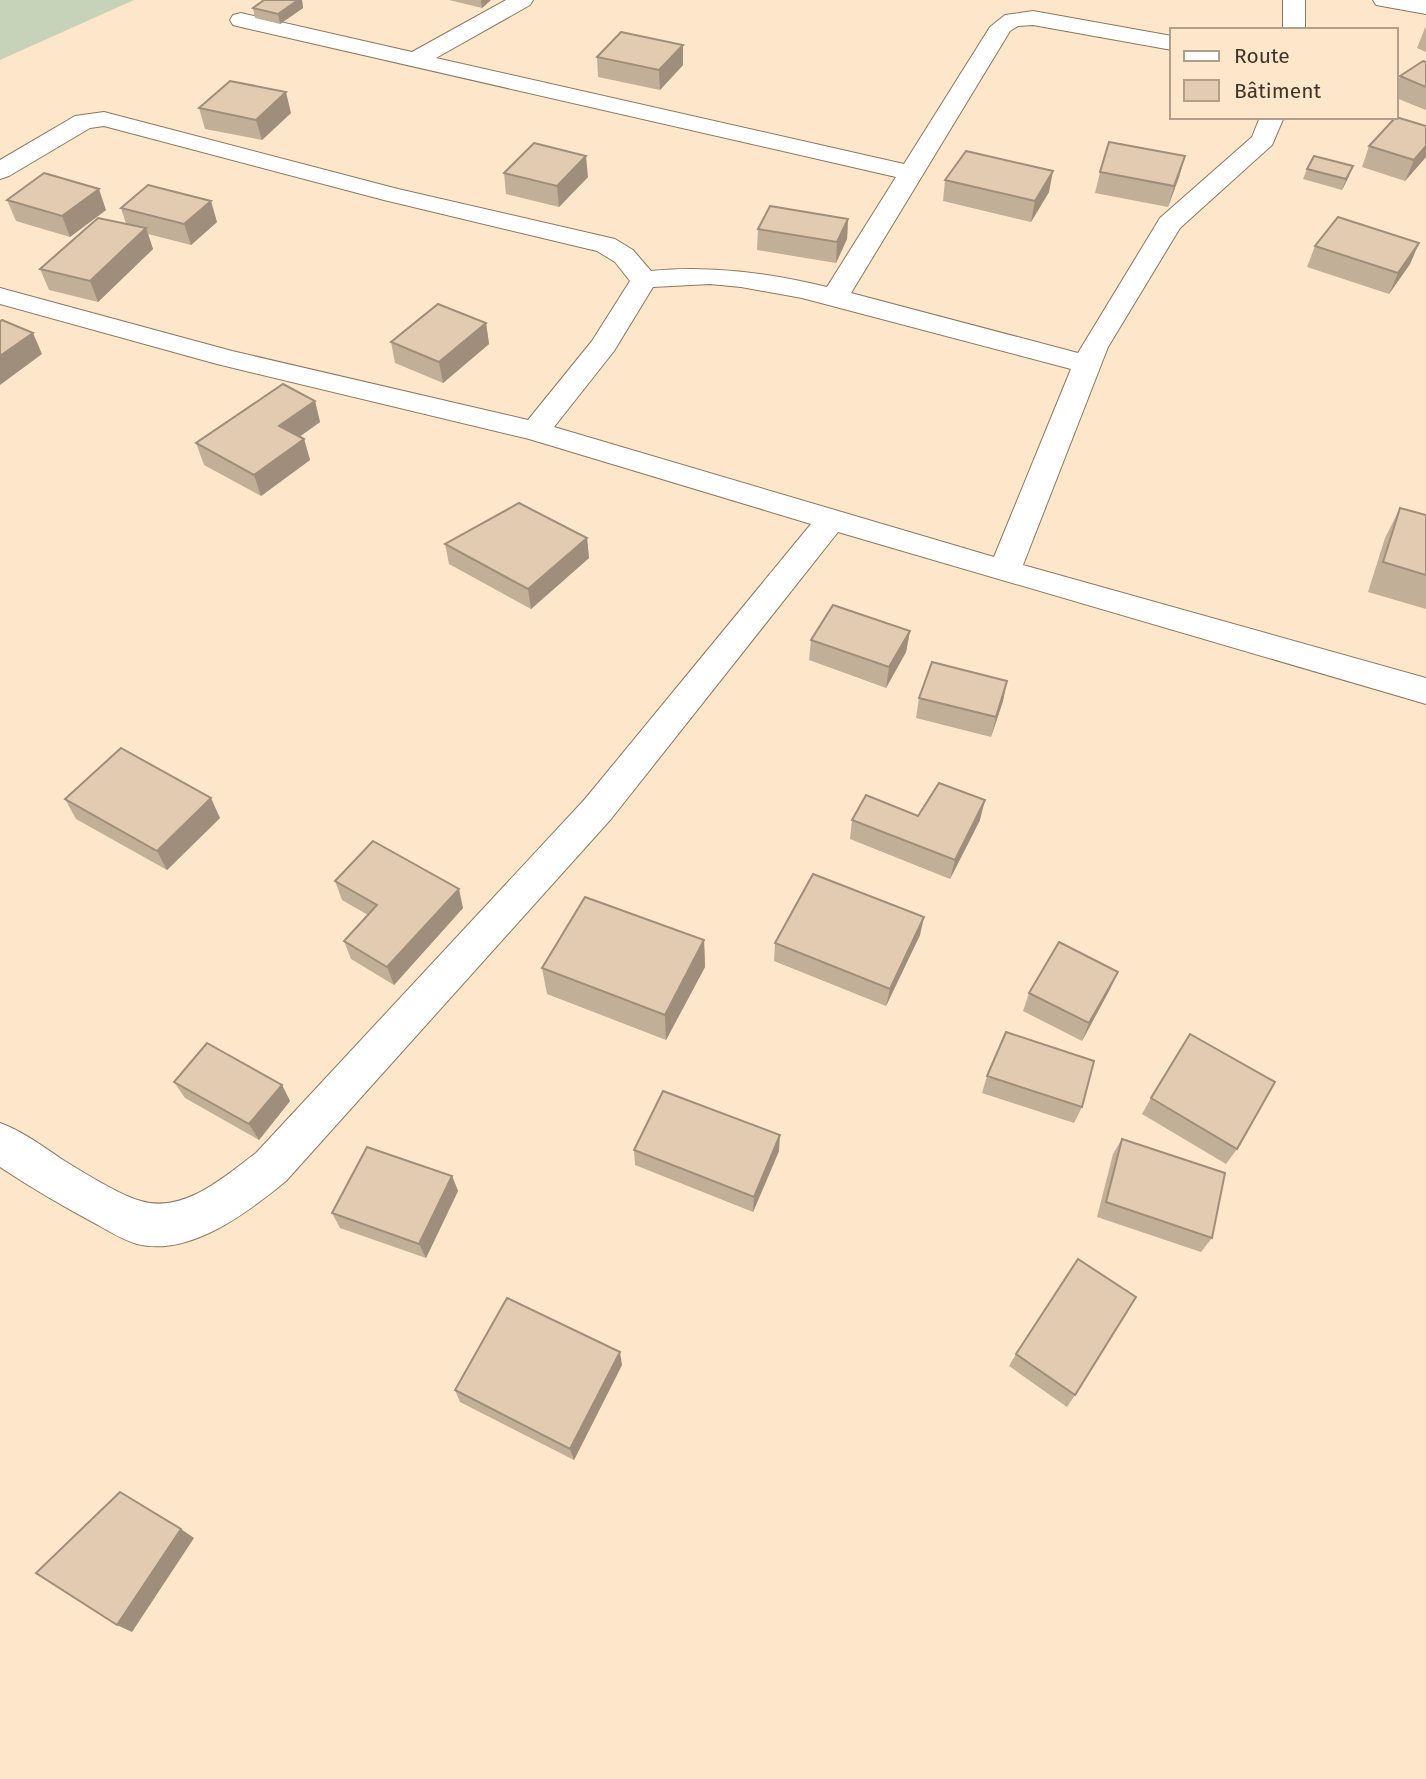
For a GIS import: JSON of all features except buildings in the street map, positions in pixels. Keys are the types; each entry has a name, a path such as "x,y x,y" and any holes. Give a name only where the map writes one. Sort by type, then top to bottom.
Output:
{"street":[{"path":"415,60 522,0"},
{"path":"1294,0 1294,28"},
{"path":"1384,0 1426,7"},
{"path":"834,298 1001,27 1013,20 1033,18 1170,43"},
{"path":"241,20 911,173"},
{"path":"0,170 83,121 104,119 393,195 606,245 624,256 644,280"},
{"path":"1004,571 1052,459 1094,347 1169,224 1263,140 1271,119"},
{"path":"644,280 711,275 744,277 1087,365"},
{"path":"535,431 604,345 644,280"},
{"path":"0,296 227,358 535,431 1004,571 1426,691"},
{"path":"0,1143 61,1183 138,1223 168,1223 198,1216 233,1197 271,1167 598,809 832,519"}],"green space":[{"path":"0,0 134,0 0,60"}]}
